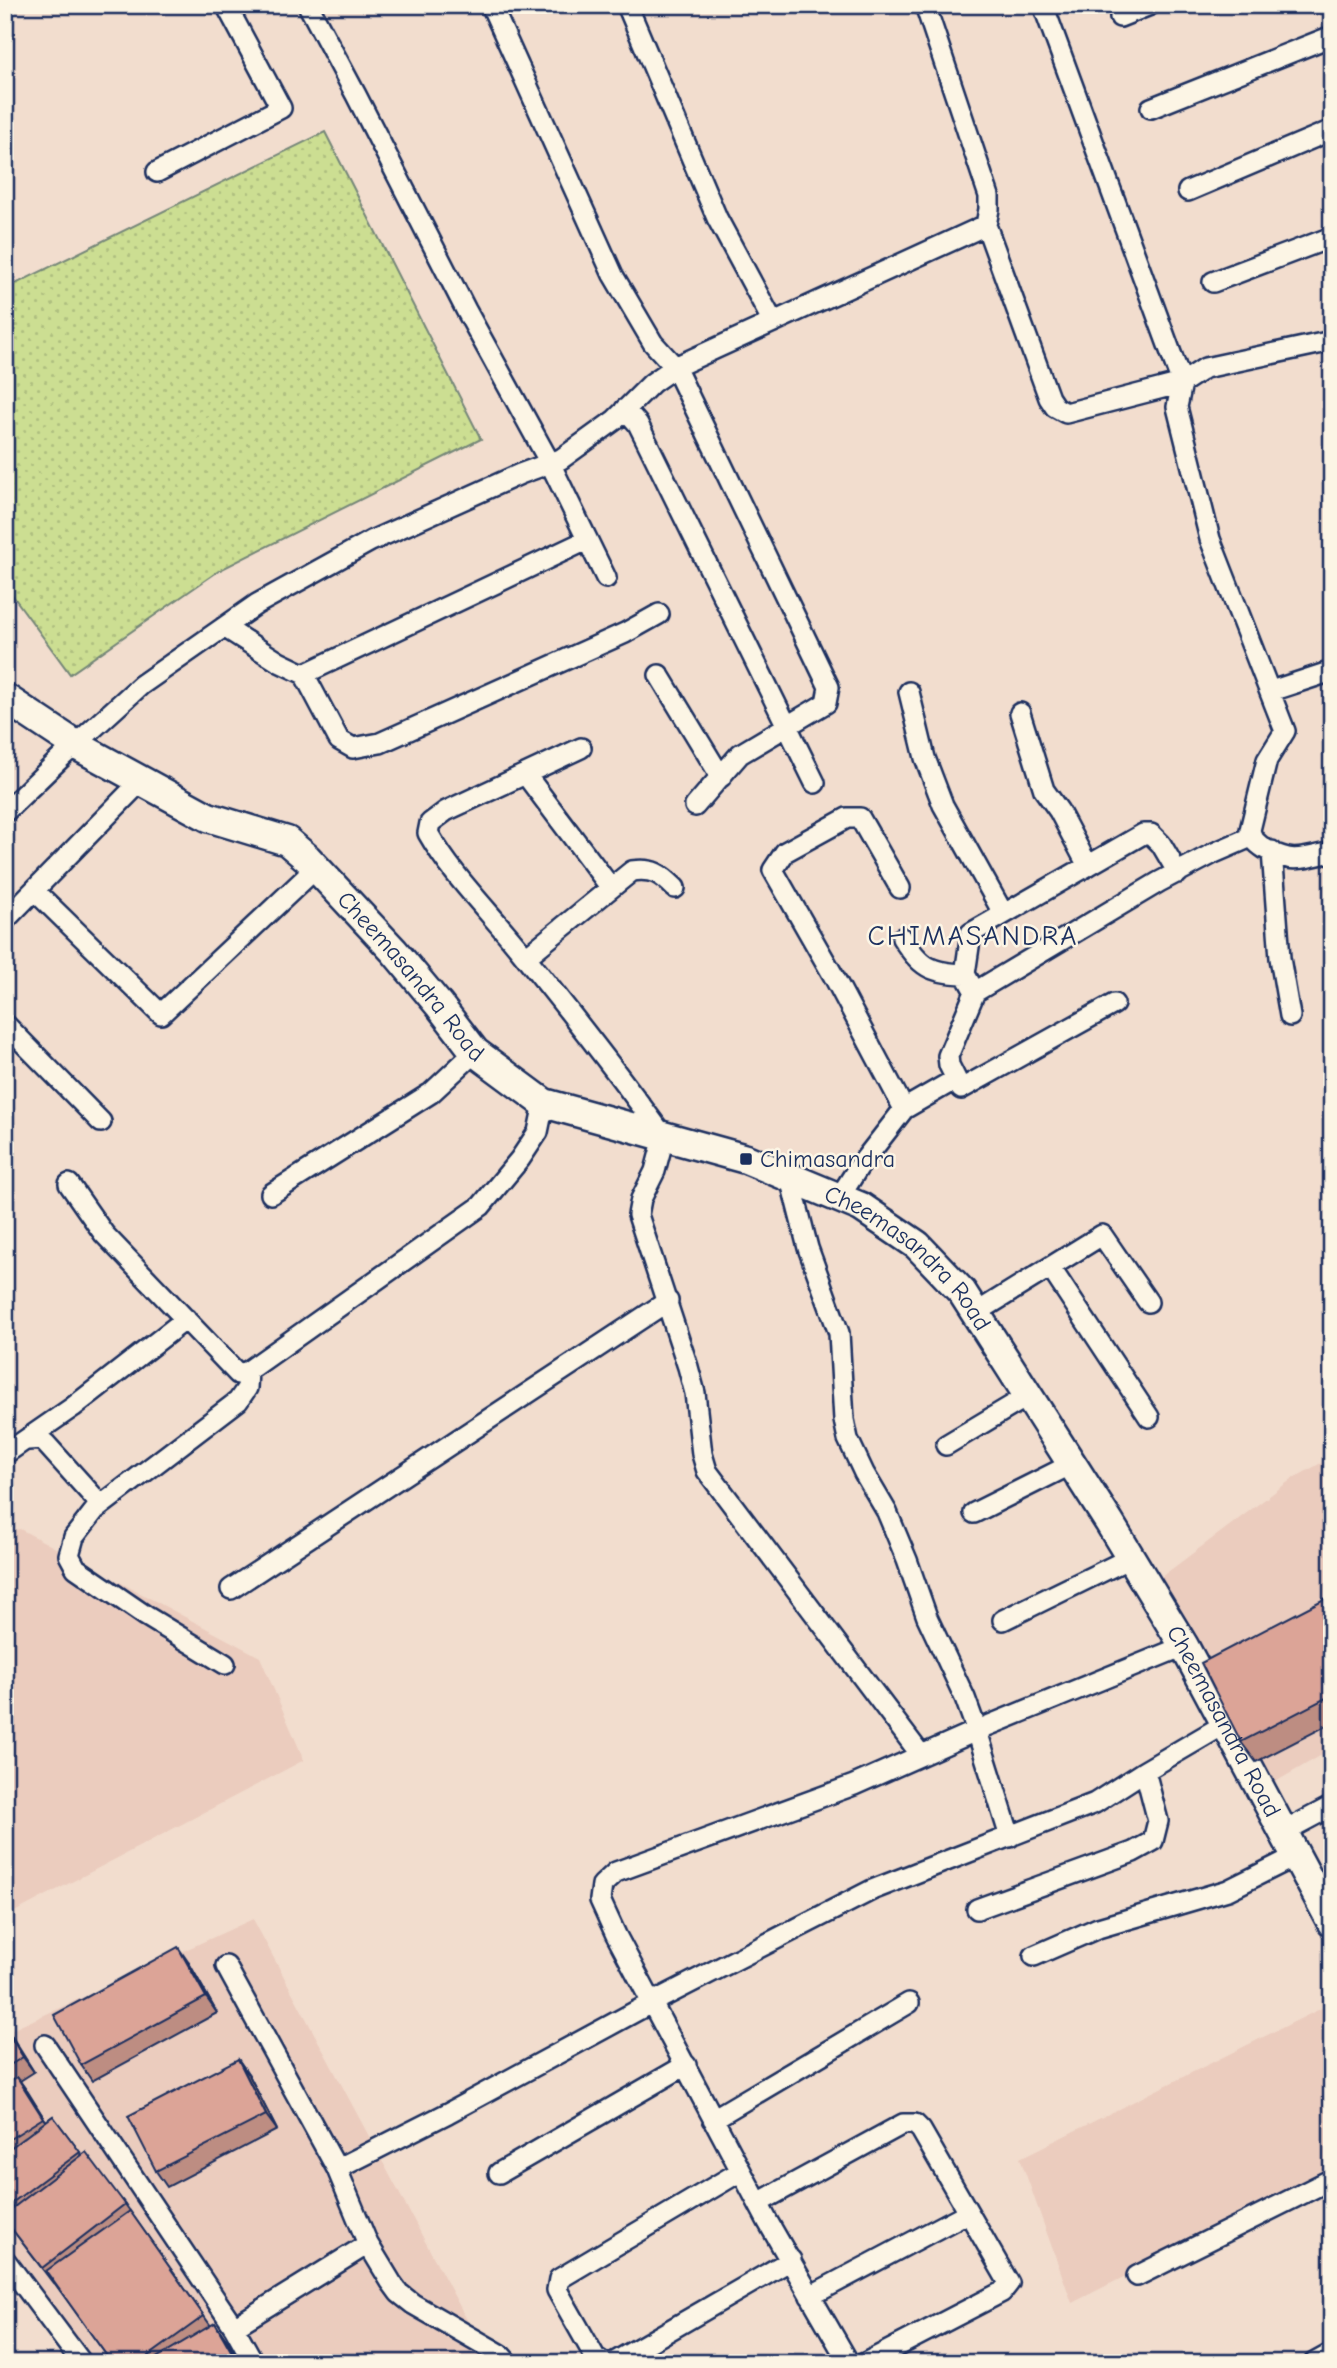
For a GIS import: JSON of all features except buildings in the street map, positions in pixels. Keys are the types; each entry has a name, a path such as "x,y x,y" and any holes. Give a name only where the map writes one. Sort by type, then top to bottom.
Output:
{"street":[{"path":"157,172 281,108 226,5"},
{"path":"308,5 466,310 550,463 606,578"},
{"path":"491,5 613,275 653,343 675,367 828,687 826,704 740,754 695,806"},
{"path":"627,5 717,218 773,322"},
{"path":"925,5 989,196 986,225 1049,398 1055,407 1066,413 1182,383 1205,369 1332,341"},
{"path":"1043,5 1182,383 1177,407 1210,539 1285,731 1267,760 1250,830 1251,836 1258,845 1289,859 1332,852"},
{"path":"1120,17 1150,5"},
{"path":"1151,108 1332,36"},
{"path":"1188,191 1332,130"},
{"path":"5,812 141,685 224,627 309,574 370,541 550,463 582,446 652,383 675,367 986,225"},
{"path":"1213,282 1332,237"},
{"path":"625,410 638,424 814,783"},
{"path":"304,674 587,540"},
{"path":"224,627 279,662 304,674 339,740 353,748 380,743 659,614"},
{"path":"1271,691 1332,671"},
{"path":"659,675 721,777"},
{"path":"909,692 925,758 943,805 1003,913"},
{"name":"Cheemasandra Road","path":"5,698 76,745 208,817 287,841 394,951 475,1052 544,1103 746,1159 861,1207 917,1245 962,1292 976,1312 1184,1646 1332,1923"},
{"path":"1020,713 1044,790 1059,811 1088,866"},
{"path":"581,748 446,811 430,823 428,833 453,873 526,957 617,1072 664,1137 655,1171 641,1199 638,1215 668,1301 695,1393 702,1454 707,1471 921,1755"},
{"path":"526,775 611,888"},
{"path":"5,920 141,780"},
{"path":"900,888 860,818 848,818 785,852 773,870 828,965 904,1109"},
{"path":"975,992 965,974 971,933 1003,913 1143,834 1151,834 1161,844 1178,873"},
{"path":"1114,1004 961,1089 949,1065 948,1056 975,992 1178,873 1251,836"},
{"path":"1272,851 1280,958 1290,1016"},
{"path":"35,891 161,1014 316,868"},
{"path":"526,957 632,871 644,869 663,875 675,888"},
{"path":"902,938 917,961 933,969 965,974"},
{"path":"5,1024 100,1122"},
{"path":"271,1194 431,1093 475,1052"},
{"path":"839,1198 858,1168 904,1109 956,1079"},
{"path":"69,1184 104,1234 238,1374 248,1371 481,1206 520,1159 538,1132 544,1103"},
{"path":"790,1178 808,1248 839,1333 842,1397 848,1439 887,1512 926,1617 977,1731 1010,1837"},
{"path":"976,1312 1101,1236 1148,1303"},
{"path":"1050,1267 1149,1417"},
{"path":"231,1589 668,1301"},
{"path":"5,1454 28,1440 186,1319"},
{"path":"225,1664 146,1616 72,1564 69,1555 74,1537 101,1505 239,1401 247,1388 248,1371"},
{"path":"946,1445 1028,1395"},
{"path":"28,1440 40,1439 46,1444 101,1505"},
{"path":"974,1513 1072,1464"},
{"path":"1003,1620 1130,1558"},
{"path":"849,2363 758,2203 604,1911 600,1900 602,1885 616,1872 853,1785 1184,1646"},
{"path":"337,2168 448,2113 653,2002 872,1890 1095,1803 1225,1724"},
{"path":"978,1909 1133,1852 1153,1841 1158,1821 1145,1771"},
{"path":"1283,1832 1332,1806"},
{"path":"1034,1956 1098,1928 1228,1890 1296,1856"},
{"path":"226,1966 337,2168 368,2245 399,2292 413,2304 500,2354 508,2363"},
{"path":"713,2119 909,2003"},
{"path":"45,2045 233,2327 254,2363"},
{"path":"499,2173 686,2066"},
{"path":"758,2203 903,2124 915,2124 921,2130 1009,2283 1002,2292 865,2363"},
{"path":"741,2171 559,2279 557,2290 595,2357 605,2363 613,2363 790,2260"},
{"path":"1137,2276 1332,2179"},
{"path":"810,2296 967,2213"},
{"path":"233,2327 368,2245"},
{"path":"5,2260 82,2363"},
{"path":"1314,2363 1332,2353"}],"shaded area":[{"path":"1332,1457 1332,1749 1270,1785 1153,1583 1292,1479"},
{"path":"20,1529 260,1657 304,1760 5,1917 5,1532"},
{"path":"253,1919 490,2363 92,2363 5,2241 5,2033"},
{"path":"1332,2003 1332,2172 1072,2303 1020,2158"}],"green space":[{"path":"325,132 481,439 220,570 70,674 5,585 5,289"}],"place":[{"name":"Chimasandra","path":"746,1159"}],"district":[{"name":"CHIMASANDRA","path":"973,935"}]}
